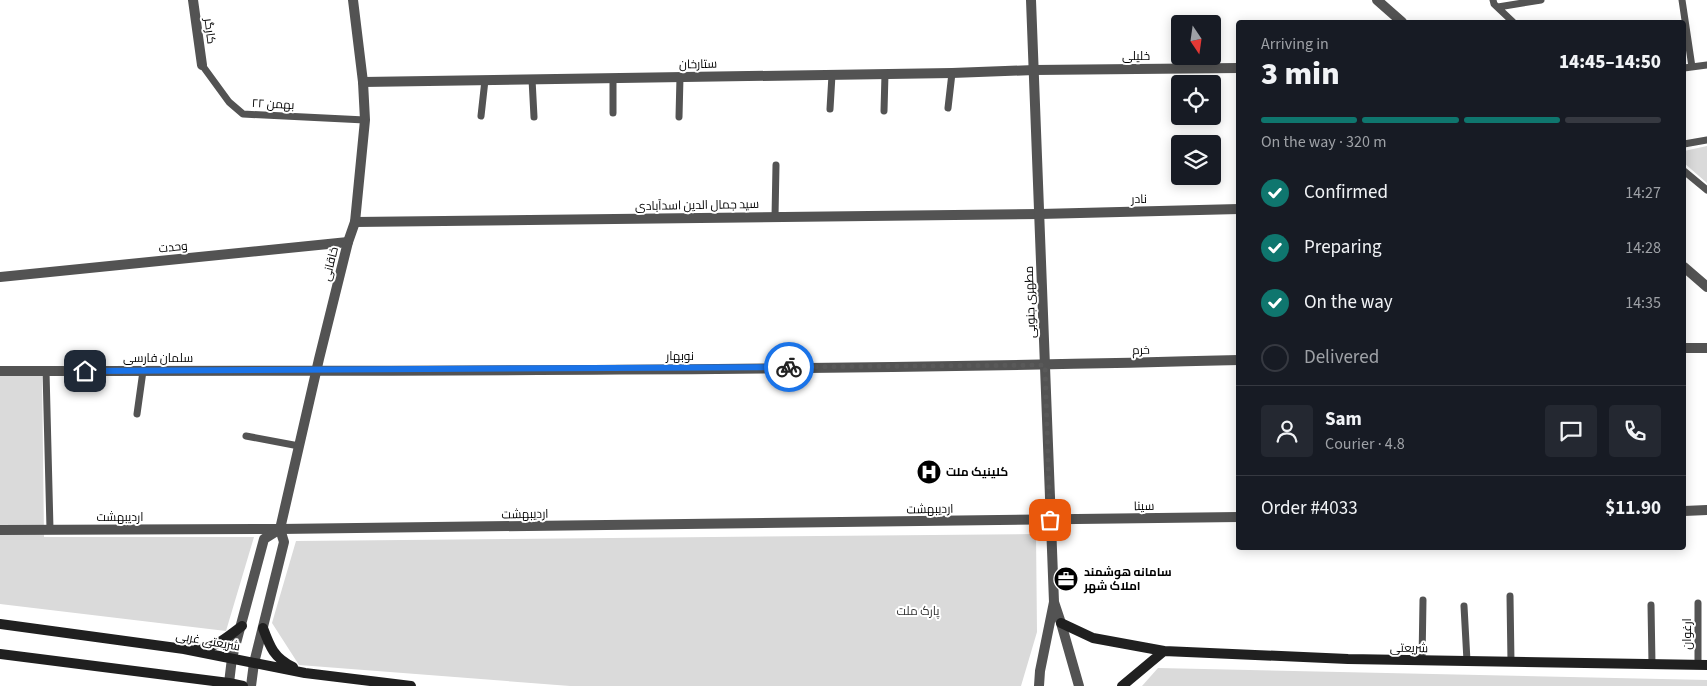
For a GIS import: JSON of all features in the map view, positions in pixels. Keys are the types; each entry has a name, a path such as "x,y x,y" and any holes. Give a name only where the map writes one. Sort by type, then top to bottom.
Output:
{"main road":[{"name":"شریعتی","path":"1061,623 1093,638 1164,651 1422,661 1702,665"},
{"name":"شریعتی غربی","path":"0,624 184,649 306,673 411,686"},
{"path":"184,649 205,649 221,642 242,626"},
{"path":"262,628 271,650 282,662 306,673"},
{"path":"1122,686 1132,681 1164,651"},
{"path":"0,654 243,686"}],"street":[{"name":"کارگر","path":"194,0 202,66"},
{"name":"خاقانی","path":"251,686 262,628 284,542 280,529 316,371 348,242 355,222 365,120 363,82 353,0"},
{"name":"مطهری جنوبی","path":"1031,0 1054,602"},
{"path":"1377,0 1400,20"},
{"name":"خلیلی","path":"1034,70 1236,68"},
{"name":"ستارخان","path":"363,82 952,73 1034,70"},
{"name":"نادر","path":"1040,214 1236,209"},
{"name":"سید جمال الدین اسدآبادی","path":"355,222 1040,214"},
{"name":"وحدت","path":"0,277 348,242"},
{"path":"1686,269 1707,287"},
{"path":"1686,348 1707,348"},
{"name":"خرم","path":"1045,365 1236,360"},
{"name":"نوبهار","path":"316,371 1045,365"},
{"name":"سلمان فارسی","path":"0,370 316,371"},
{"path":"1686,511 1707,510"},
{"name":"سینا","path":"1050,520 1236,517"},
{"name":"اردیبهشت","path":"0,530 280,529 1050,520"},
{"path":"229,684 232,658 264,539 280,529"},
{"path":"1054,602 1079,686"},
{"path":"1039,686 1054,602"}],"lane":[{"path":"1493,0 1511,20"},
{"path":"1498,7 1541,0"},
{"path":"1682,0 1685,20"},
{"path":"1686,27 1692,67"},
{"path":"1686,68 1707,64"},
{"name":"۲۲ بهمن","path":"202,66 229,102 242,114 365,120"},
{"path":"948,108 952,73"},
{"path":"884,111 885,74"},
{"path":"830,109 832,75"},
{"path":"679,117 680,77"},
{"path":"612,78 613,113"},
{"path":"481,116 485,80"},
{"path":"532,80 534,117"},
{"path":"1686,144 1707,140"},
{"path":"775,217 776,165"},
{"path":"1686,173 1707,190"},
{"path":"0,530 50,529 46,371"},
{"path":"137,414 143,371"},
{"path":"246,436 299,446"},
{"path":"1510,596 1511,662"},
{"path":"1422,661 1423,600"},
{"name":"ارغوان","path":"1698,603 1702,665"},
{"path":"1651,605 1652,664"},
{"path":"1464,606 1467,661"}],"green space":[{"path":"1707,146 1707,183 1686,165 1686,151"},
{"path":"42,373 44,537 254,537 226,631 0,604 0,375"},
{"name":"پارک ملت","path":"1036,534 1037,632 1021,686 570,686 299,665 272,623 296,541"},
{"path":"1158,668 1707,680 1707,686 1142,686"}],"way so far":[{"path":"789,367 1045,365 1050,520"}],"place":[{"name":"کلینیک ملت","path":"929,472"},
{"name":"سامانه هوشمند املاک شهر","path":"1066,579"}],"route":[{"path":"85,371 789,367"}]}
